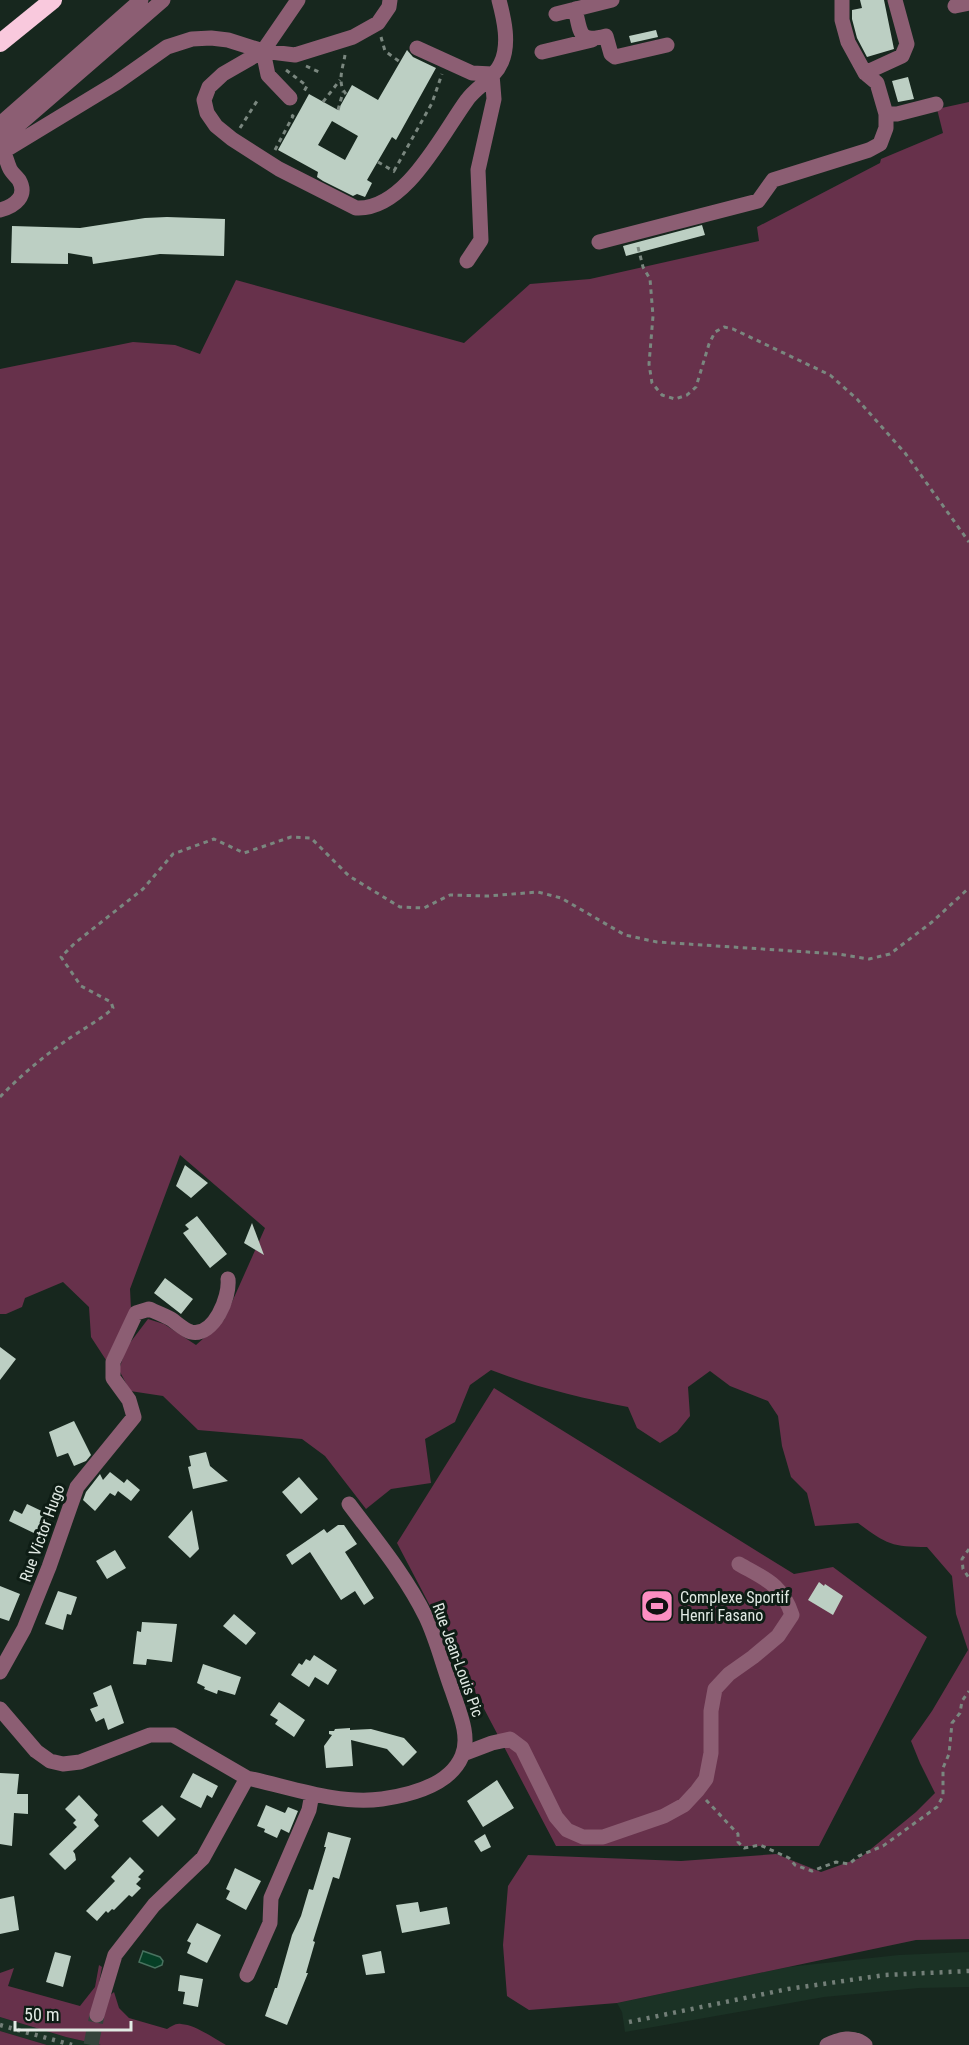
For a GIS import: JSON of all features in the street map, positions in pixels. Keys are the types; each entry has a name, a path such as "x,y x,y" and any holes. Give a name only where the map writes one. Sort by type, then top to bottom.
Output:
{"highway":[{"path":"26,24 53,0"},
{"path":"0,43 63,0"}],"street":[{"path":"0,124 141,0"},
{"path":"3,154 163,0"},
{"path":"298,0 263,51 223,74 209,87 204,100 207,113 216,126 232,139 279,169 356,208 369,209 385,201 410,181 428,159 468,98 501,65 505,51 504,21 499,0"},
{"path":"3,154 116,83 167,47 192,39 212,38 228,40 263,51 294,55 349,39 378,23 389,7 390,0"},
{"path":"556,14 612,0"},
{"path":"599,242 758,201 773,180 869,150 880,144 886,128 877,83 866,73 848,42 842,20 842,0"},
{"path":"866,73 902,56 907,44 899,1"},
{"path":"575,9 582,35 592,40"},
{"path":"542,52 606,36 615,57 667,45"},
{"path":"417,48 472,73 492,74"},
{"path":"263,51 268,75 290,98"},
{"path":"467,261 481,240 478,170 494,99 492,74"},
{"path":"885,114 897,114 936,104"},
{"path":"0,210 10,208 22,197 22,188 3,154"},
{"name":"Rue Victor Hugo","path":"0,1672 24,1629 77,1487 134,1417 129,1400 113,1378 113,1362 136,1313 149,1309 189,1332 197,1332 216,1318 224,1306 229,1290 228,1279"},
{"name":"Rue Jean-Louis Pic","path":"349,1504 390,1558 426,1617 464,1725 463,1754"},
{"path":"0,1709 36,1751 50,1761 63,1764 80,1762 150,1735 173,1735 247,1778 312,1794 380,1799 413,1792 452,1774 463,1754 510,1739 522,1748 556,1817 567,1830 583,1837 603,1837 664,1816 684,1804 698,1791 705,1779 711,1753 711,1711 715,1689 729,1674 778,1636 792,1615 787,1598 772,1583 739,1564"},
{"path":"97,2015 116,1954 154,1905 203,1857 247,1778"},
{"path":"247,1975 270,1923 271,1898 309,1810 312,1794"},
{"path":"827,2045 851,2038 865,2045"}],"path":[{"path":"378,23 385,51 400,62"},
{"path":"323,102 340,80 349,39"},
{"path":"394,171 432,103 442,73"},
{"path":"338,110 345,93 340,80"},
{"path":"232,139 257,101"},
{"path":"378,162 410,181"},
{"path":"634,233 643,267 650,279 653,316 649,364 652,382 662,395 675,399 687,395 696,387 709,344 715,332 724,327 733,329 830,375 857,399 905,453 969,542"},
{"path":"0,1097 54,1049 95,1020 105,1016 113,1008 111,1002 81,986 61,957 75,943 143,890 173,854 214,839 244,853 291,837 311,838 349,876 400,907 424,908 450,895 488,896 538,892 561,898 625,934 657,942 838,954 869,959 890,954 932,922 969,888"},
{"path":"969,1549 962,1559 963,1569 969,1578"},
{"path":"698,1791 738,1834 738,1842 744,1848 760,1845 789,1858 795,1865 812,1871 836,1862 849,1864 859,1856 883,1846 937,1807 943,1796 943,1768 949,1754 952,1724 960,1713 962,1701 969,1691"}],"shaded area":[{"path":"969,102 969,1939 916,1940 617,2003 529,2010 507,1996 503,1945 508,1886 528,1855 681,1861 776,1854 821,1872 860,1858 916,1812 935,1793 911,1741 932,1711 968,1650 956,1614 952,1576 927,1547 890,1543 858,1523 815,1526 807,1493 791,1477 782,1446 778,1416 768,1401 730,1386 710,1371 688,1387 690,1416 677,1432 660,1443 637,1428 628,1407 558,1392 491,1370 470,1385 455,1422 425,1439 431,1483 391,1489 366,1509 325,1456 302,1439 198,1430 163,1396 130,1391 119,1370 126,1348 148,1319 164,1324 196,1345 224,1320 265,1228 180,1155 130,1289 131,1309 106,1360 91,1337 89,1307 63,1282 25,1298 22,1307 6,1314 0,1314 0,369 133,342 175,345 200,354 236,280 464,343 530,284 590,279 759,241 757,227 880,163 881,159 943,133 937,109"},
{"name":"Complexe Sportif Henri Fasano","path":"494,1388 794,1574 833,1567 927,1637 819,1846 556,1846 397,1543"},
{"path":"143,1951 160,1957 163,1961 162,1965 155,1968 139,1962"},
{"path":"969,1952 969,1987 919,1988 824,1997 625,2032 622,2012 617,2003 788,1967 899,1955"},
{"path":"99,1965 102,1967 94,2009 114,1992 119,2008 129,2018 167,2029 177,2024 187,2025 226,2045 101,2045 0,2017 0,1973 14,1968 8,1986 80,2006 95,1987"},
{"path":"0,2017 101,2045 47,2045 0,2031"},
{"path":"0,2031 47,2045 0,2045"}],"building":[{"path":"860,0 884,0 894,49 867,57 857,38 852,19 852,10 862,8"},
{"path":"656,30 658,37 631,43 629,36"},
{"path":"407,50 413,57 436,68 396,140 392,137 367,180 372,183 365,197 357,194 353,196 323,181 317,177 318,172 278,150 309,94 338,110 352,85 378,100","holes":["332,121 358,136 345,160 318,145"]},
{"path":"908,77 914,99 898,102 892,81"},
{"path":"167,217 225,219 224,256 160,254 93,264 92,257 68,253 68,264 11,263 12,226 80,228"},
{"path":"702,225 705,235 626,256 623,246"},
{"path":"185,1165 208,1183 191,1198 176,1186"},
{"path":"197,1216 227,1254 210,1268 183,1233 189,1229 185,1225"},
{"path":"252,1223 264,1255 244,1243"},
{"path":"165,1278 193,1299 181,1314 154,1293"},
{"path":"0,1347 16,1359 0,1380"},
{"path":"74,1421 91,1455 86,1461 74,1466 68,1453 57,1457 49,1432"},
{"path":"206,1452 210,1466 228,1481 193,1489 188,1467 191,1466 189,1456"},
{"path":"110,1472 124,1483 127,1479 140,1490 131,1501 118,1491 115,1496 110,1493 95,1511 83,1500 86,1492 100,1474 103,1480"},
{"path":"299,1477 318,1499 301,1514 282,1492"},
{"path":"27,1504 50,1515 40,1536 9,1521 14,1510 22,1514"},
{"path":"192,1510 199,1549 190,1558 168,1537"},
{"path":"338,1525 344,1525 357,1544 345,1552 374,1598 364,1605 355,1591 341,1600 310,1552 292,1565 286,1555 324,1529 327,1533"},
{"path":"115,1550 126,1568 107,1579 96,1561"},
{"path":"819,1582 843,1596 833,1615 808,1600"},
{"path":"0,1586 20,1594 9,1621 0,1618"},
{"path":"58,1591 77,1597 71,1615 67,1614 63,1630 45,1624"},
{"path":"234,1614 256,1633 246,1645 223,1626"},
{"path":"142,1622 177,1624 172,1662 147,1659 146,1665 133,1664 137,1631 141,1632"},
{"path":"314,1655 337,1670 328,1685 315,1677 309,1687 291,1675 299,1663 302,1665 306,1659 310,1661"},
{"path":"203,1664 241,1677 235,1695 218,1690 217,1694 204,1689 205,1687 197,1683"},
{"path":"111,1685 124,1723 108,1730 104,1718 96,1722 90,1709 98,1706 93,1693"},
{"path":"279,1702 305,1720 294,1737 275,1724 278,1720 270,1715"},
{"path":"350,1728 350,1730 371,1729 404,1738 417,1752 403,1766 387,1749 351,1740 353,1766 326,1768 324,1746 332,1735 329,1731"},
{"path":"0,1773 19,1774 17,1794 28,1794 28,1814 14,1813 12,1846 0,1844"},
{"path":"193,1773 218,1786 212,1798 207,1795 201,1808 180,1797"},
{"path":"497,1780 514,1808 483,1827 467,1801"},
{"path":"79,1795 98,1815 94,1820 99,1826 73,1851 76,1860 65,1870 49,1854 77,1827 73,1823 76,1820 65,1809"},
{"path":"162,1805 176,1819 158,1837 142,1821"},
{"path":"266,1805 285,1813 288,1807 298,1811 289,1833 281,1829 277,1838 257,1826"},
{"path":"328,1832 351,1838 339,1879 333,1877 313,1941 315,1942 306,1973 308,1973 287,2025 265,2016 275,1988 277,1988 292,1935 301,1916 309,1889 313,1890 326,1847 324,1847"},
{"path":"485,1834 491,1847 481,1852 474,1841"},
{"path":"130,1857 144,1871 138,1877 141,1879 136,1884 141,1888 132,1897 129,1895 114,1910 108,1913 106,1911 97,1921 86,1911 115,1881 111,1877"},
{"path":"235,1868 261,1881 246,1910 226,1899 230,1891 226,1889"},
{"path":"14,1896 19,1930 0,1934 0,1899"},
{"path":"418,1902 420,1912 447,1907 450,1924 402,1933 396,1905"},
{"path":"197,1923 221,1935 207,1963 187,1953 191,1943 187,1941"},
{"path":"381,1951 385,1973 366,1975 362,1955"},
{"path":"55,1952 71,1956 63,1987 46,1982"},
{"path":"180,1975 203,1979 198,2007 183,2004 185,1992 178,1991"}],"tunnel":[{"path":"91,2045 97,2015"}],"railway":[{"path":"629,2022 788,1989 885,1975 969,1971"},
{"path":"0,2025 72,2045"}],"place":[{"name":"Complexe Sportif Henri Fasano","path":"657,1606"}]}
